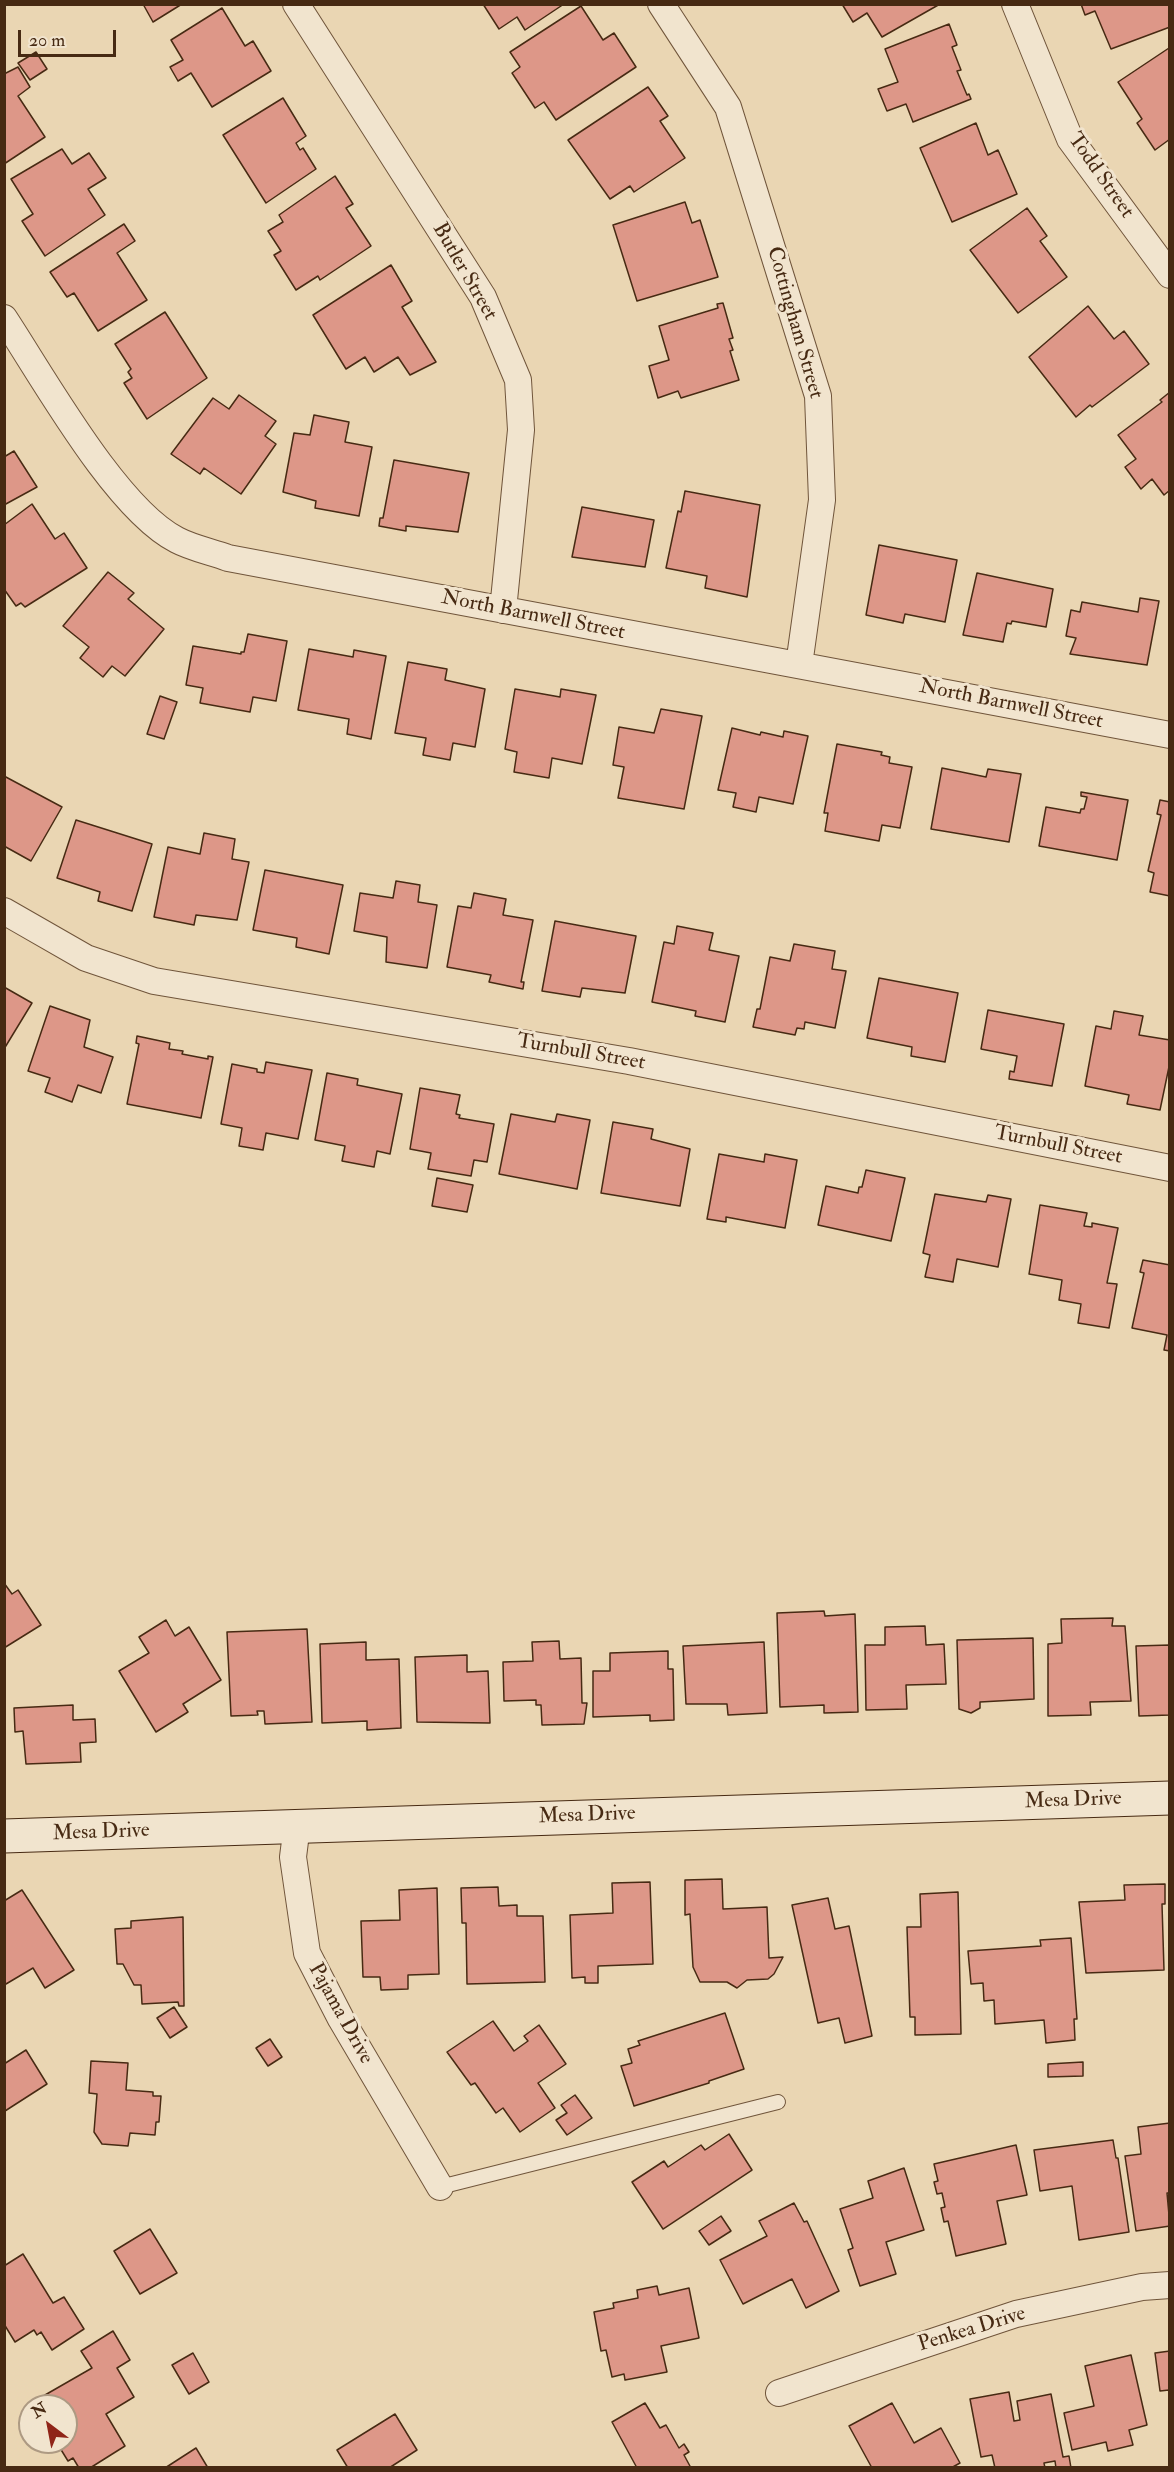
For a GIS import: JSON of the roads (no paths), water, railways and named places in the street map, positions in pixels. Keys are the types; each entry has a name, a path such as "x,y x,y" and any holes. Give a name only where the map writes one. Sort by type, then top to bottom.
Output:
{"main road":[{"name":"Mesa Drive","path":"4,1836 1170,1798"}],"street":[{"name":"Butler Street","path":"296,4 483,297 518,380 521,430 503,610"},
{"name":"Cottingham Street","path":"661,4 728,107 818,396 822,500 799,665"},
{"name":"Todd Street","path":"1015,4 1070,139 1170,274"},
{"name":"North Barnwell Street","path":"4,318 103,468 146,517 176,539 228,558 1170,735"},
{"name":"Turnbull Street","path":"4,911 86,958 154,981 629,1061 1170,1168"},
{"name":"Pajama Drive","path":"297,1825 292,1857 307,1953 341,2019 440,2187"},
{"name":"Penkea Drive","path":"778,2393 1016,2314 1142,2287 1170,2285"}],"lane":[{"path":"440,2187 778,2102"}]}
